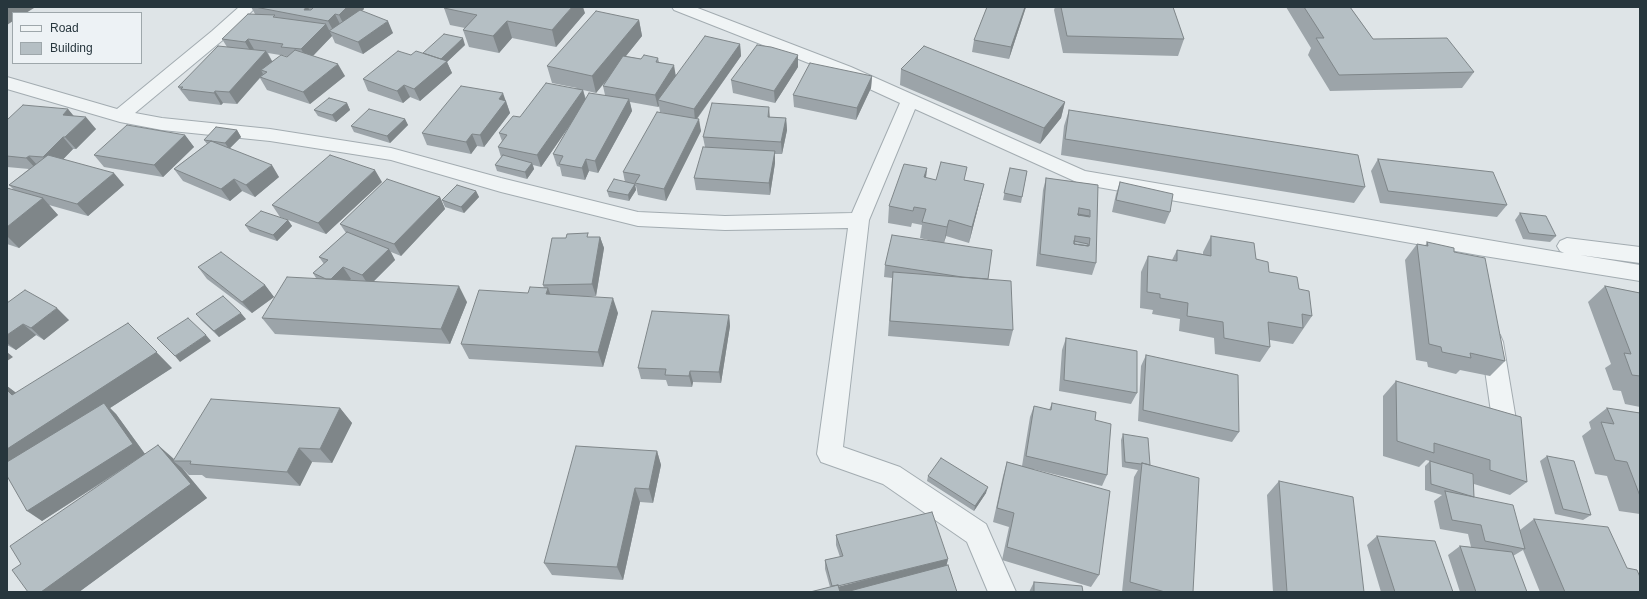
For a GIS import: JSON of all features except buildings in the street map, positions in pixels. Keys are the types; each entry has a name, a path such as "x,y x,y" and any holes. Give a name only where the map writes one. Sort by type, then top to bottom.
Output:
{"street":[{"path":"120,116 218,35 248,7"},
{"path":"680,7 845,71 1081,177 1478,247 1640,273"},
{"path":"7,83 120,116 162,124 270,135 391,154 501,186 638,219 725,224 859,220"},
{"path":"910,100 859,220 830,454 891,475 977,533 1002,592"},
{"path":"1567,246 1640,255"},
{"path":"1478,247 1482,271"},
{"path":"1490,325 1505,426"}]}
